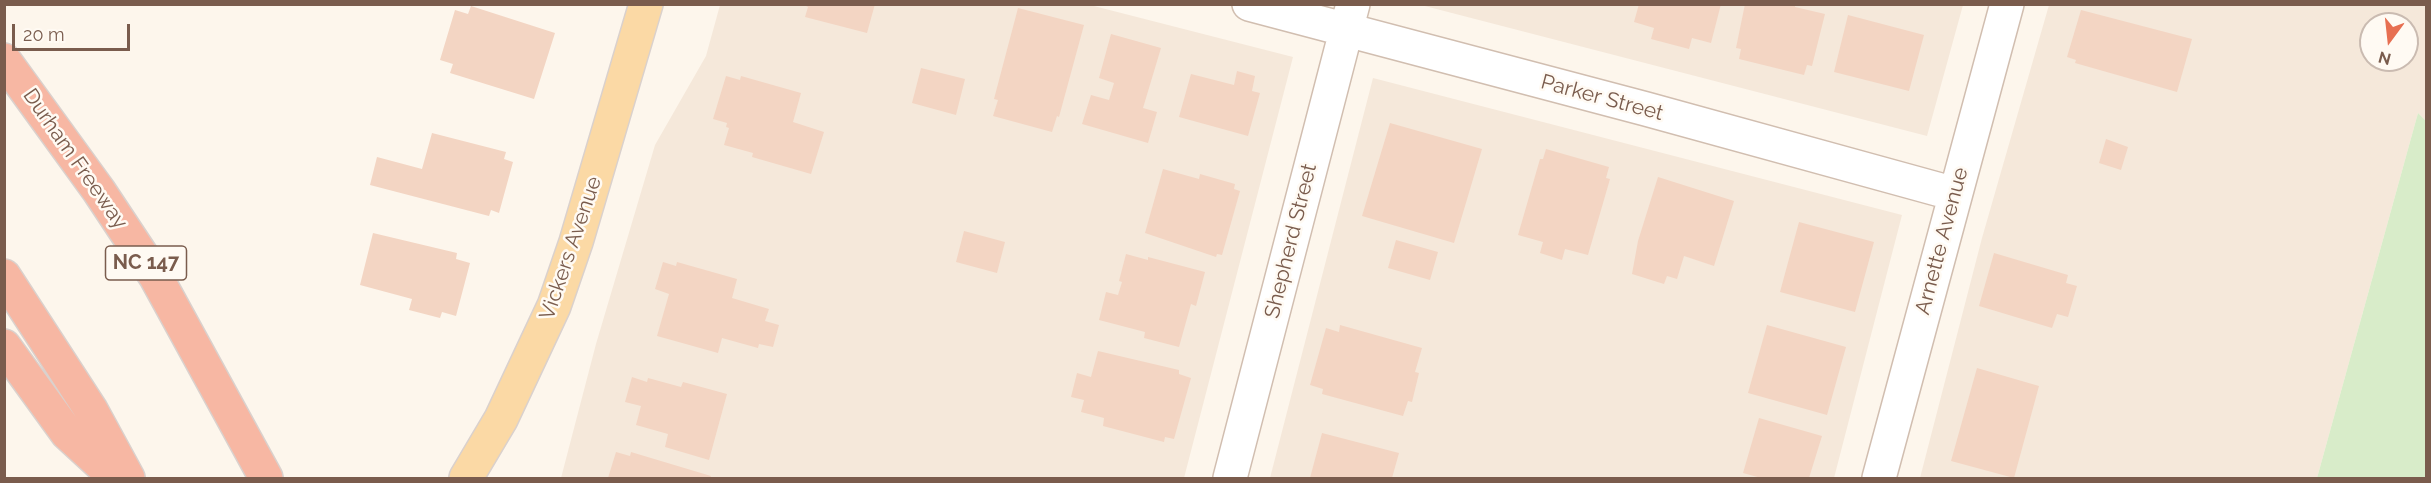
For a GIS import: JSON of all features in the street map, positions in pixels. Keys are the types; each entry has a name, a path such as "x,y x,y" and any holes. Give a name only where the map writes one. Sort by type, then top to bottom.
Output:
{"highway":[{"name":"Durham Freeway","path":"4,60 72,153 156,278 266,478"},
{"path":"4,276 91,410 128,478"},
{"path":"4,346 68,433 116,478"}],"main road":[{"name":"Vickers Avenue","path":"466,478 501,419 554,306 576,242 646,4"}],"street":[{"name":"Parker Street","path":"1249,4 1349,17 1646,109 1955,194"},
{"name":"Arnette Avenue","path":"1879,478 2007,4"},
{"name":"Shepherd Street","path":"1230,478 1349,17"}],"shaded area":[{"path":"720,5 1090,5 1293,57 1184,478 561,478 596,344 655,145 706,56"},
{"path":"1421,5 1963,5 1927,136"},
{"path":"2049,5 2426,5 2426,121 2418,113 2317,478 1920,478 1982,238"},
{"path":"1373,78 1902,215 1834,478 1270,478"}],"green space":[{"path":"2418,113 2426,121 2426,478 2317,478"}],"building":[{"path":"802,4 875,4 867,33 805,17 808,7"},
{"path":"1639,4 1721,4 1711,43 1692,38 1689,49 1651,39 1654,28 1634,22"},
{"path":"1745,4 1795,4 1795,7 1825,14 1812,66 1807,65 1804,75 1739,59 1741,49 1736,48"},
{"path":"471,6 555,33 534,99 450,73 453,64 440,60 455,10 468,14"},
{"path":"1018,8 1084,25 1059,117 1057,116 1052,132 993,116 998,100 994,99"},
{"path":"2081,10 2192,39 2177,92 2075,63 2076,60 2067,57"},
{"path":"1848,15 1924,35 1909,91 1834,72"},
{"path":"1111,34 1161,48 1143,108 1157,112 1148,143 1082,124 1091,95 1109,100 1114,83 1099,78"},
{"path":"921,68 965,79 956,115 912,103"},
{"path":"1237,71 1255,76 1252,91 1260,93 1248,136 1179,117 1191,74 1234,85"},
{"path":"726,76 740,80 741,76 801,93 793,122 824,132 811,174 752,157 753,153 724,145 729,128 726,127 727,123 713,119"},
{"path":"1390,123 1482,149 1454,243 1362,216"},
{"path":"432,133 506,152 504,159 513,162 499,213 491,210 489,216 370,185 377,157 422,169"},
{"path":"2106,139 2128,147 2121,170 2099,163"},
{"path":"1546,149 1609,167 1606,178 1610,179 1588,255 1565,249 1562,260 1540,253 1543,242 1518,235 1540,159 1543,159"},
{"path":"1163,169 1199,179 1200,174 1235,184 1234,189 1240,191 1222,255 1217,254 1216,257 1145,233"},
{"path":"1658,177 1734,201 1714,266 1684,256 1677,279 1667,276 1664,284 1632,274 1638,241"},
{"path":"1799,222 1874,242 1855,312 1780,292"},
{"path":"964,231 1005,242 997,273 956,262"},
{"path":"373,233 457,253 456,259 470,263 456,316 442,312 440,318 409,310 412,299 360,285"},
{"path":"1396,240 1438,252 1430,280 1388,268"},
{"path":"1994,253 2068,275 2066,283 2077,286 2068,317 2057,314 2052,328 1979,306"},
{"path":"1126,254 1148,260 1148,257 1205,272 1196,306 1191,304 1179,347 1144,338 1145,332 1099,320 1106,292 1118,295"},
{"path":"663,262 676,266 677,262 737,279 732,298 769,309 765,321 779,325 773,347 759,344 758,348 722,338 718,353 657,336 669,294 655,289"},
{"path":"1340,325 1422,348 1415,372 1419,373 1412,402 1408,401 1403,416 1322,394 1323,389 1310,385 1326,328 1339,332"},
{"path":"1767,325 1846,347 1827,415 1748,393"},
{"path":"1098,351 1179,370 1179,374 1191,378 1174,439 1165,437 1164,442 1103,426 1104,418 1081,412 1084,400 1071,397 1077,373 1091,377"},
{"path":"1977,368 2039,386 2014,478 1951,461"},
{"path":"632,377 647,382 648,378 681,387 683,382 727,394 709,460 665,447 668,434 636,425 641,406 625,402"},
{"path":"1759,418 1822,436 1809,478 1761,478 1743,473"},
{"path":"1322,433 1399,453 1392,478 1310,478"},
{"path":"616,452 630,456 631,452 711,476 710,478 608,478"}]}
